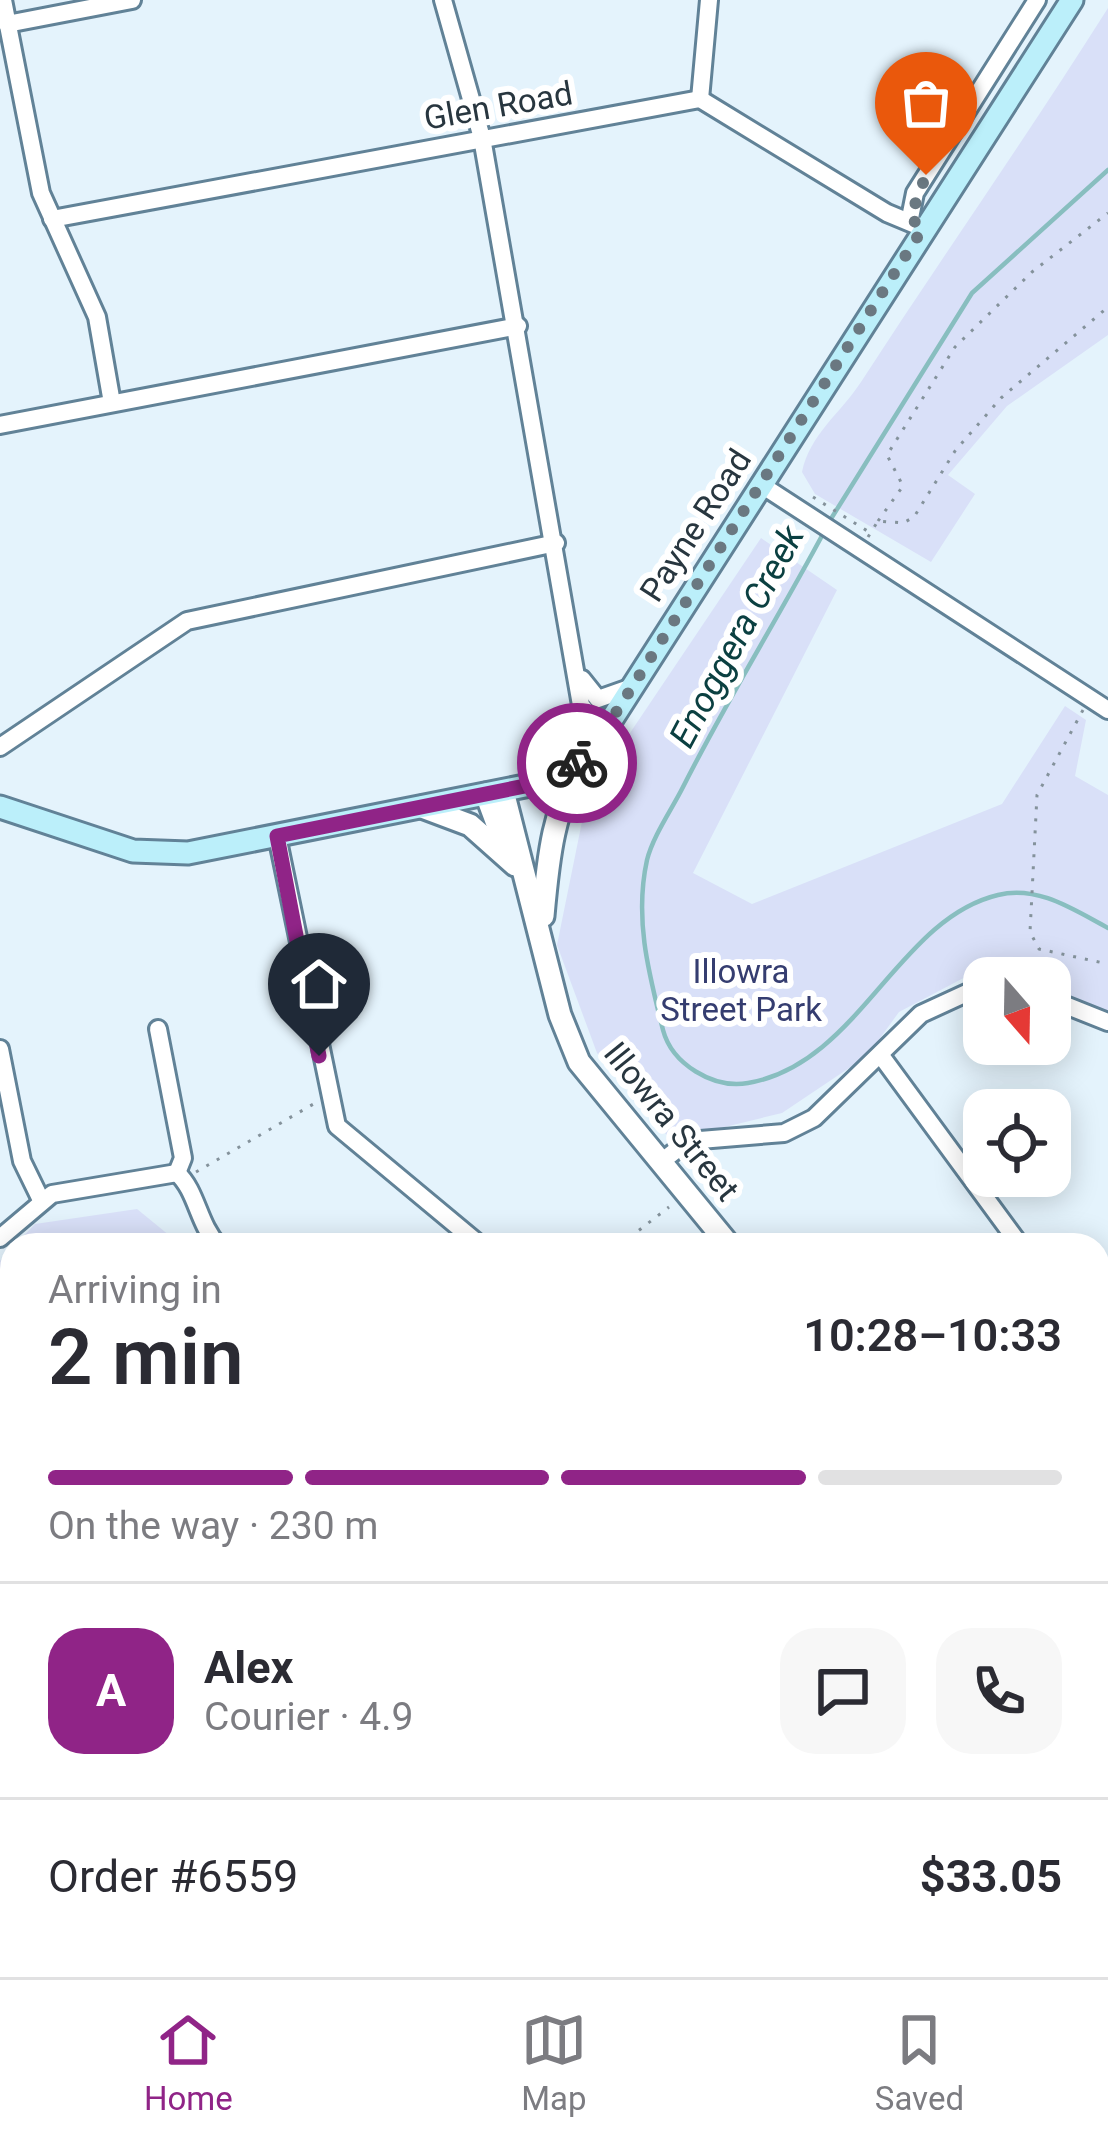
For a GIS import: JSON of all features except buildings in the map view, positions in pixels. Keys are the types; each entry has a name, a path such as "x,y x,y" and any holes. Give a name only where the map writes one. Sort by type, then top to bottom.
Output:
{"main road":[{"name":"Payne Road","path":"0,806 133,851 160,854 277,836 555,778 589,752 603,733 916,223 1072,0"}],"street":[{"path":"3,0 41,193 97,317 112,403"},
{"path":"8,23 132,0"},
{"path":"443,0 482,138 581,705 603,733"},
{"path":"709,0 700,99 887,213 916,223"},
{"name":"Payne Road","path":"916,223 915,193 1037,0"},
{"name":"Glen Road","path":"52,219 700,99"},
{"path":"0,425 518,326"},
{"path":"760,484 807,504 1108,710"},
{"path":"0,747 187,621 556,543"},
{"path":"579,673 598,699 632,687"},
{"path":"542,942 555,823 568,784 589,752"},
{"name":"Illowra Street","path":"494,793 515,866 531,896"},
{"name":"Illowra Street","path":"494,793 531,896 560,1015 579,1062 719,1233"},
{"path":"421,807 470,825 515,866"},
{"path":"277,836 326,1096 337,1126 465,1233"},
{"path":"662,1162 688,1141 784,1133 801,1125 882,1057 921,1014 963,995"},
{"path":"1071,1007 1108,1022"},
{"path":"158,1029 183,1158 180,1176 208,1233"},
{"path":"0,1049 22,1161 40,1200"},
{"path":"882,1057 1011,1233"},
{"path":"5,1233 40,1200 63,1191 180,1176"}],"path":[{"path":"807,504 844,516 859,540 903,486 901,472 887,455 955,347 1032,272 1106,214"},
{"path":"878,521 903,523 914,517 955,452 1001,398 1108,307"},
{"path":"1083,709 1042,778 1033,834 1030,932 1039,949 1108,964"},
{"path":"180,1176 326,1096"},
{"path":"635,1233 669,1207"}],"green space":[{"path":"1108,8 1108,335 1007,406 948,475 975,494 931,562 815,494 802,472 806,459"},
{"name":"Illowra Street Park","path":"761,538 837,590 693,873 752,904 1002,804 1065,706 1086,720 1075,776 1108,795 1108,1014 1071,998 1071,957 963,957 963,978 899,1012 867,1056 782,1113 671,1140 597,1053 557,945 587,797"},
{"path":"137,1209 166,1233 26,1233 35,1224"}],"waterway":[{"name":"Enoggera Creek","path":"829,522 972,293 1108,170"},
{"name":"Enoggera Creek","path":"824,532 658,832 647,860 642,904 645,946 663,1030 675,1053 696,1072 721,1082 748,1083 786,1070 820,1049 932,932 963,909 998,895 1041,896 1108,928"}],"way so far":[{"path":"577,763 603,733 923,228 910,218 915,193 926,175"}],"route":[{"path":"319,1056 277,836 540,783 577,763"}]}
